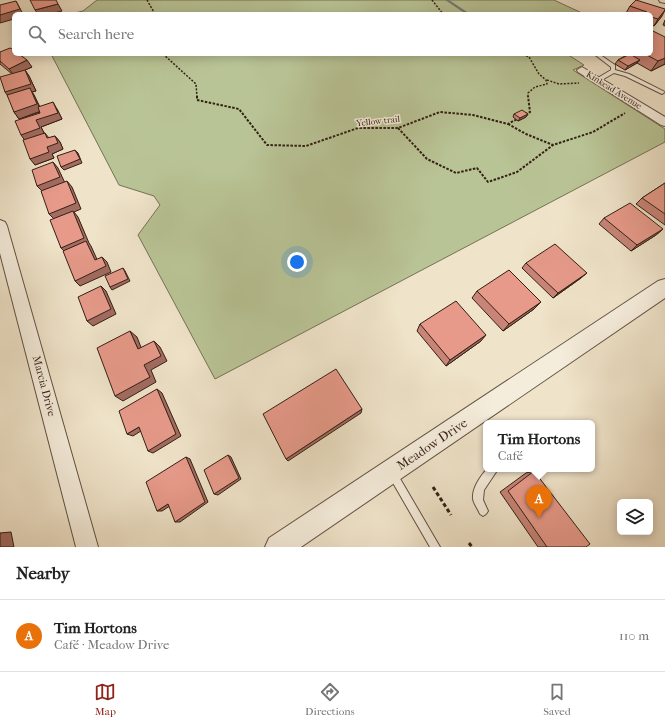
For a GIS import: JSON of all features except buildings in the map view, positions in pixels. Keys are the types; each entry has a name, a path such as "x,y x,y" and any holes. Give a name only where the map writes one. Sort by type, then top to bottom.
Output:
{"street":[{"name":"Kinkead Avenue","path":"582,70 665,122"},
{"name":"Marcia Drive","path":"0,226 87,547"},
{"name":"Meadow Drive","path":"278,547 665,287"}],"lane":[{"path":"599,56 613,66 612,70"},
{"path":"598,80 612,70"},
{"path":"612,70 627,75 662,92"},
{"path":"391,471 435,547"},
{"path":"483,511 478,498 479,490 485,479 491,472"}],"path":[{"path":"147,0 154,12"},
{"path":"432,0 442,12"},
{"name":"Yellow trail","path":"165,56 196,84 197,100 239,109 267,145 306,146 358,128 398,128 440,112 473,115 508,124 526,134 553,145"},
{"path":"527,56 539,74 546,80 559,84 598,80"},
{"path":"524,115 530,112 528,93 535,87 547,84 546,80"},
{"path":"398,128 427,158 456,173 477,168 488,182 517,172 553,145 593,132 630,110 641,107"},
{"path":"508,124 519,118"},
{"path":"433,488 451,515"},
{"path":"469,543 472,547"}],"green space":[{"path":"97,0 554,0 580,12 79,12 83,11"},
{"path":"52,56 570,56 584,65 573,70 665,129 665,142 215,379 138,235 160,205 154,196 119,185"}],"waterway":[{"path":"447,0 465,12"}],"place":[{"name":"Tim Hortons","path":"539,518"}]}
